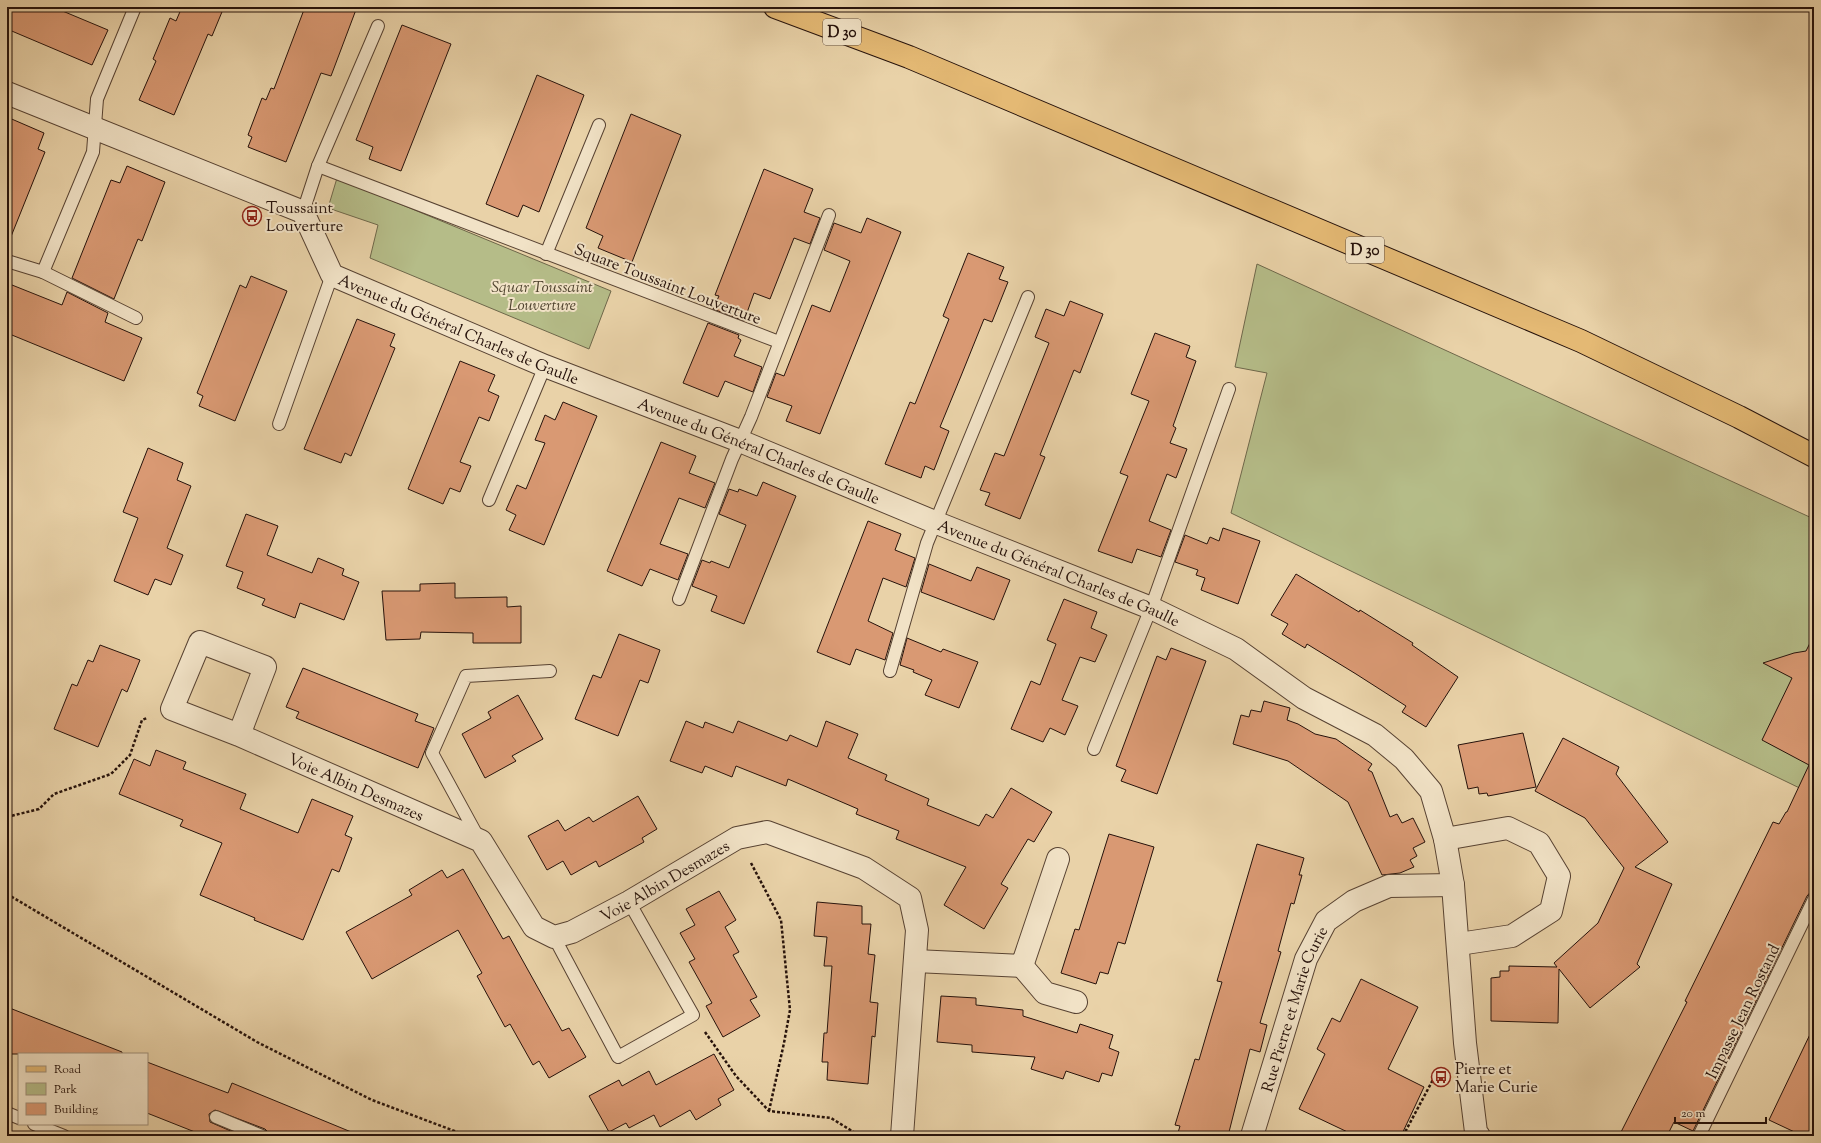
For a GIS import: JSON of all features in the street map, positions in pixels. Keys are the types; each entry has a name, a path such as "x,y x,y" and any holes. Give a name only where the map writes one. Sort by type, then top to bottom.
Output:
{"main road":[{"name":"D 30","path":"774,7 909,57 1581,341 1739,417 1814,456"},
{"name":"D 30","path":"807,7 909,57"}],"street":[{"path":"7,93 304,212"},
{"name":"Avenue du Général Charles de Gaulle","path":"304,212 332,275 545,366 740,441 1151,608 1236,649 1304,698 1381,740 1404,759 1431,791 1445,839 1453,885 1464,1043 1476,1132 1479,1136"},
{"path":"172,709 200,642 243,658 265,667 239,735"},
{"name":"Voie Albin Desmazes","path":"172,709 239,735 481,841"},
{"path":"1445,839 1508,828 1539,843 1559,876 1551,911 1512,936 1458,944"},
{"name":"Voie Albin Desmazes","path":"554,937 572,932 629,902 737,838 767,832 864,868 910,898 917,930 902,1136"},
{"path":"481,841 534,927 554,937"},
{"path":"1022,966 1058,859"},
{"name":"Rue Pierre et Marie Curie","path":"1252,1136 1306,959 1326,921 1354,901 1389,886 1453,885"},
{"path":"915,961 1022,966 1045,993 1076,1002"}],"lane":[{"path":"43,272 93,152 97,99 135,7"},
{"path":"304,212 318,166 378,26"},
{"name":"Square Toussaint Louverture","path":"546,254 599,125"},
{"name":"Square Toussaint Louverture","path":"318,166 779,342"},
{"path":"679,599 829,215"},
{"path":"7,261 43,272 136,318"},
{"name":"Avenue du Général Charles de Gaulle","path":"279,424 332,275"},
{"path":"890,671 927,543 937,522 1028,297"},
{"path":"489,500 545,366"},
{"path":"1094,749 1151,608 1229,389"},
{"path":"481,841 432,752 466,676 550,671"},
{"name":"Impasse Jean Rostand","path":"1700,1136 1814,899"},
{"path":"554,937 618,1057 693,1015 629,902"},
{"path":"7,1113 18,1118"},
{"path":"216,1117 262,1136"},
{"path":"36,1125 64,1136"}],"path":[{"path":"7,817 39,808 54,794 111,774 130,755 142,720 172,709"},
{"path":"737,838 781,920 790,1010 769,1110"},
{"path":"7,894 257,1042 372,1100 468,1136"},
{"path":"693,1015 736,1076 769,1110 831,1118 860,1136"},
{"path":"1403,1136 1436,1074 1444,1064"}],"green space":[{"name":"Squar Toussaint Louverture","path":"337,178 611,291 589,349 370,258 378,225 328,208"},
{"path":"1257,264 1814,519 1814,795 1231,513 1267,373 1235,367"}],"building":[{"path":"7,7 53,7 108,30 92,65 7,29"},
{"path":"182,7 224,7 212,36 208,34 174,115 139,100 156,61 153,59 170,18 176,21"},
{"path":"305,7 357,7 331,76 321,73 286,162 248,147 252,137 248,135 262,98 266,100 271,88 274,89"},
{"path":"402,25 451,44 401,171 369,159 373,147 356,140"},
{"path":"537,75 584,95 539,212 523,205 518,217 486,204"},
{"path":"631,114 681,135 632,262 598,248 603,236 586,228"},
{"path":"7,117 44,133 38,149 45,152 8,244"},
{"path":"127,166 165,182 142,241 138,239 114,299 72,278 111,180 120,183"},
{"path":"764,169 813,189 804,212 820,218 810,244 794,238 770,299 754,293 744,321 713,309 719,296 715,295"},
{"path":"867,218 901,232 820,434 786,421 792,406 767,397 776,373 784,376 812,305 830,312 850,261 824,250 834,223 861,233"},
{"path":"968,253 1004,267 999,279 1008,282 992,322 984,319 940,427 949,431 934,470 925,466 921,478 885,464 910,402 915,404 949,319 943,316"},
{"path":"251,276 287,291 235,421 199,406 203,396 197,393 240,285 246,288"},
{"path":"7,283 62,305 67,292 108,313 105,322 142,338 124,381 7,333"},
{"path":"1070,301 1103,314 1080,373 1074,370 1040,455 1045,457 1020,519 985,505 990,493 980,490 995,453 1004,456 1049,343 1035,337 1046,309 1064,316"},
{"path":"357,319 395,334 390,346 395,348 351,456 345,453 341,463 304,449"},
{"path":"708,323 739,335 738,338 741,340 734,356 762,367 753,392 725,381 718,397 683,383"},
{"path":"1155,333 1190,346 1186,357 1196,361 1173,426 1176,428 1170,443 1187,449 1176,478 1167,474 1149,521 1171,530 1161,557 1137,549 1132,563 1098,551 1128,476 1120,473 1149,401 1131,394"},
{"path":"460,361 495,375 488,391 499,396 489,421 479,417 460,462 471,466 460,492 450,488 443,504 408,489"},
{"path":"563,402 597,416 544,545 509,530 516,515 506,510 517,485 526,489 545,443 535,440 545,415 555,420"},
{"path":"661,442 696,456 689,473 715,483 705,508 679,498 660,544 688,554 678,580 650,569 642,586 607,571"},
{"path":"148,448 183,463 177,480 191,486 167,548 183,555 171,585 155,579 148,595 114,581 138,518 123,512"},
{"path":"763,482 796,496 744,624 711,611 717,596 692,586 702,560 710,563 711,561 729,568 746,525 719,514 729,489 738,492 739,489 757,496"},
{"path":"246,514 278,526 267,555 312,573 318,558 344,569 342,575 359,582 344,620 300,603 295,618 262,605 265,599 237,588 243,572 226,566"},
{"path":"868,521 901,534 895,550 915,558 906,587 883,578 868,621 893,633 885,660 856,649 850,665 817,652"},
{"path":"1223,528 1260,541 1238,604 1201,590 1205,578 1196,575 1198,570 1175,562 1185,535 1207,544 1210,537 1219,541"},
{"path":"929,564 971,581 977,567 1010,580 994,620 921,592"},
{"path":"1296,574 1359,612 1360,610 1413,643 1412,645 1458,677 1426,727 1402,712 1406,706 1307,644 1305,648 1282,634 1288,624 1271,615"},
{"path":"455,583 455,598 507,597 507,607 521,606 521,643 473,643 473,633 421,632 420,639 386,640 382,591 420,591 420,584"},
{"path":"1064,599 1097,612 1091,628 1107,635 1095,662 1080,657 1062,700 1078,706 1065,735 1050,728 1043,742 1011,729 1031,681 1040,685 1056,644 1047,640"},
{"path":"619,634 660,650 648,683 640,680 618,736 575,719 593,675 601,678"},
{"path":"1814,635 1814,888 1807,896 1693,1131 1674,1122 1667,1136 1619,1136 1687,1002 1685,1001 1773,822 1779,824 1787,812 1809,765 1762,740 1792,678 1763,663 1794,653 1806,651"},
{"path":"907,638 941,652 943,649 978,662 959,708 925,695 932,680 913,672 914,670 900,665"},
{"path":"100,645 140,660 127,692 122,689 98,747 54,729 72,684 77,686 88,660 93,662"},
{"path":"1171,648 1206,661 1157,794 1121,781 1126,770 1116,766 1157,656 1166,660"},
{"path":"303,668 418,714 415,721 434,728 418,768 296,718 299,712 286,707"},
{"path":"518,695 543,739 512,756 516,761 485,778 462,734 491,718 488,712"},
{"path":"1264,701 1290,708 1287,720 1298,724 1315,734 1336,739 1372,764 1368,770 1372,772 1390,817 1397,814 1402,823 1413,818 1425,842 1413,848 1417,856 1410,860 1414,867 1400,873 1382,875 1348,802 1288,761 1233,744 1241,715 1249,717 1251,710 1261,712"},
{"path":"686,721 703,728 705,722 733,733 738,721 787,741 790,735 817,747 826,721 858,734 848,758 887,775 885,780 929,799 927,805 979,826 986,814 993,818 1011,788 1052,812 1034,842 1028,839 1001,884 1008,888 984,929 944,905 966,867 896,839 899,831 856,814 858,809 788,779 786,786 736,766 732,777 705,766 702,773 670,761"},
{"path":"1523,733 1536,787 1488,796 1487,793 1479,794 1478,787 1468,789 1458,745"},
{"path":"1563,738 1619,767 1616,774 1668,842 1635,867 1672,884 1637,964 1640,967 1590,1008 1559,969 1558,1023 1491,1021 1491,978 1500,977 1500,971 1509,971 1509,966 1557,967 1554,963 1598,923 1624,868 1585,818 1535,791"},
{"path":"156,750 186,762 183,769 246,794 240,809 298,833 312,799 353,816 345,835 352,838 339,872 332,869 303,940 254,920 255,918 200,895 222,843 180,826 183,820 119,794 134,759 150,766"},
{"path":"638,796 657,829 642,838 644,842 599,867 596,861 571,875 563,861 547,870 528,836 558,820 565,831 589,817 593,822"},
{"path":"1109,834 1154,847 1125,944 1118,942 1108,974 1100,972 1096,984 1061,973 1075,929 1079,930"},
{"path":"1257,844 1304,858 1299,875 1302,875 1294,904 1291,903 1278,951 1281,952 1260,1023 1267,1025 1260,1052 1250,1049 1228,1136 1177,1136 1180,1126 1175,1125 1195,1059 1199,1060 1222,982 1217,981"},
{"path":"463,869 503,939 509,936 562,1031 569,1028 586,1057 549,1078 539,1061 533,1065 510,1024 505,1027 477,976 482,973 458,930 372,979 346,932 412,895 409,890 442,870 447,878"},
{"path":"719,891 736,920 725,927 739,952 733,955 757,997 750,1000 760,1016 723,1037 706,1006 712,1003 689,962 695,959 680,933 695,925 686,909"},
{"path":"817,902 862,906 862,924 871,924 868,954 875,955 870,1002 878,1003 875,1037 872,1036 868,1084 827,1080 828,1062 822,1062 824,1033 827,1033 832,966 824,966 827,937 814,936"},
{"path":"1361,979 1418,1007 1388,1069 1424,1087 1401,1136 1356,1136 1299,1109 1325,1054 1317,1049 1332,1018 1340,1022"},
{"path":"941,996 976,998 976,1005 1023,1010 1023,1016 1077,1033 1080,1024 1113,1035 1109,1048 1119,1052 1112,1076 1102,1073 1099,1082 1066,1071 1063,1079 1031,1069 1035,1057 972,1052 972,1045 937,1042"},
{"path":"7,1007 122,1052 122,1053 7,1054"},
{"path":"1814,1026 1814,1136 1803,1136 1769,1120"},
{"path":"714,1054 734,1090 718,1099 721,1105 696,1120 690,1110 660,1127 654,1115 629,1128 626,1123 609,1132 589,1096 619,1080 622,1086 649,1071 656,1085"},
{"path":"148,1062 228,1093 232,1083 361,1136 269,1136 265,1129 215,1110 209,1114 210,1122 242,1136 205,1136 148,1113"}],"place":[{"name":"Toussaint Louverture","path":"252,216"},
{"name":"Pierre et Marie Curie","path":"1441,1077"}]}
